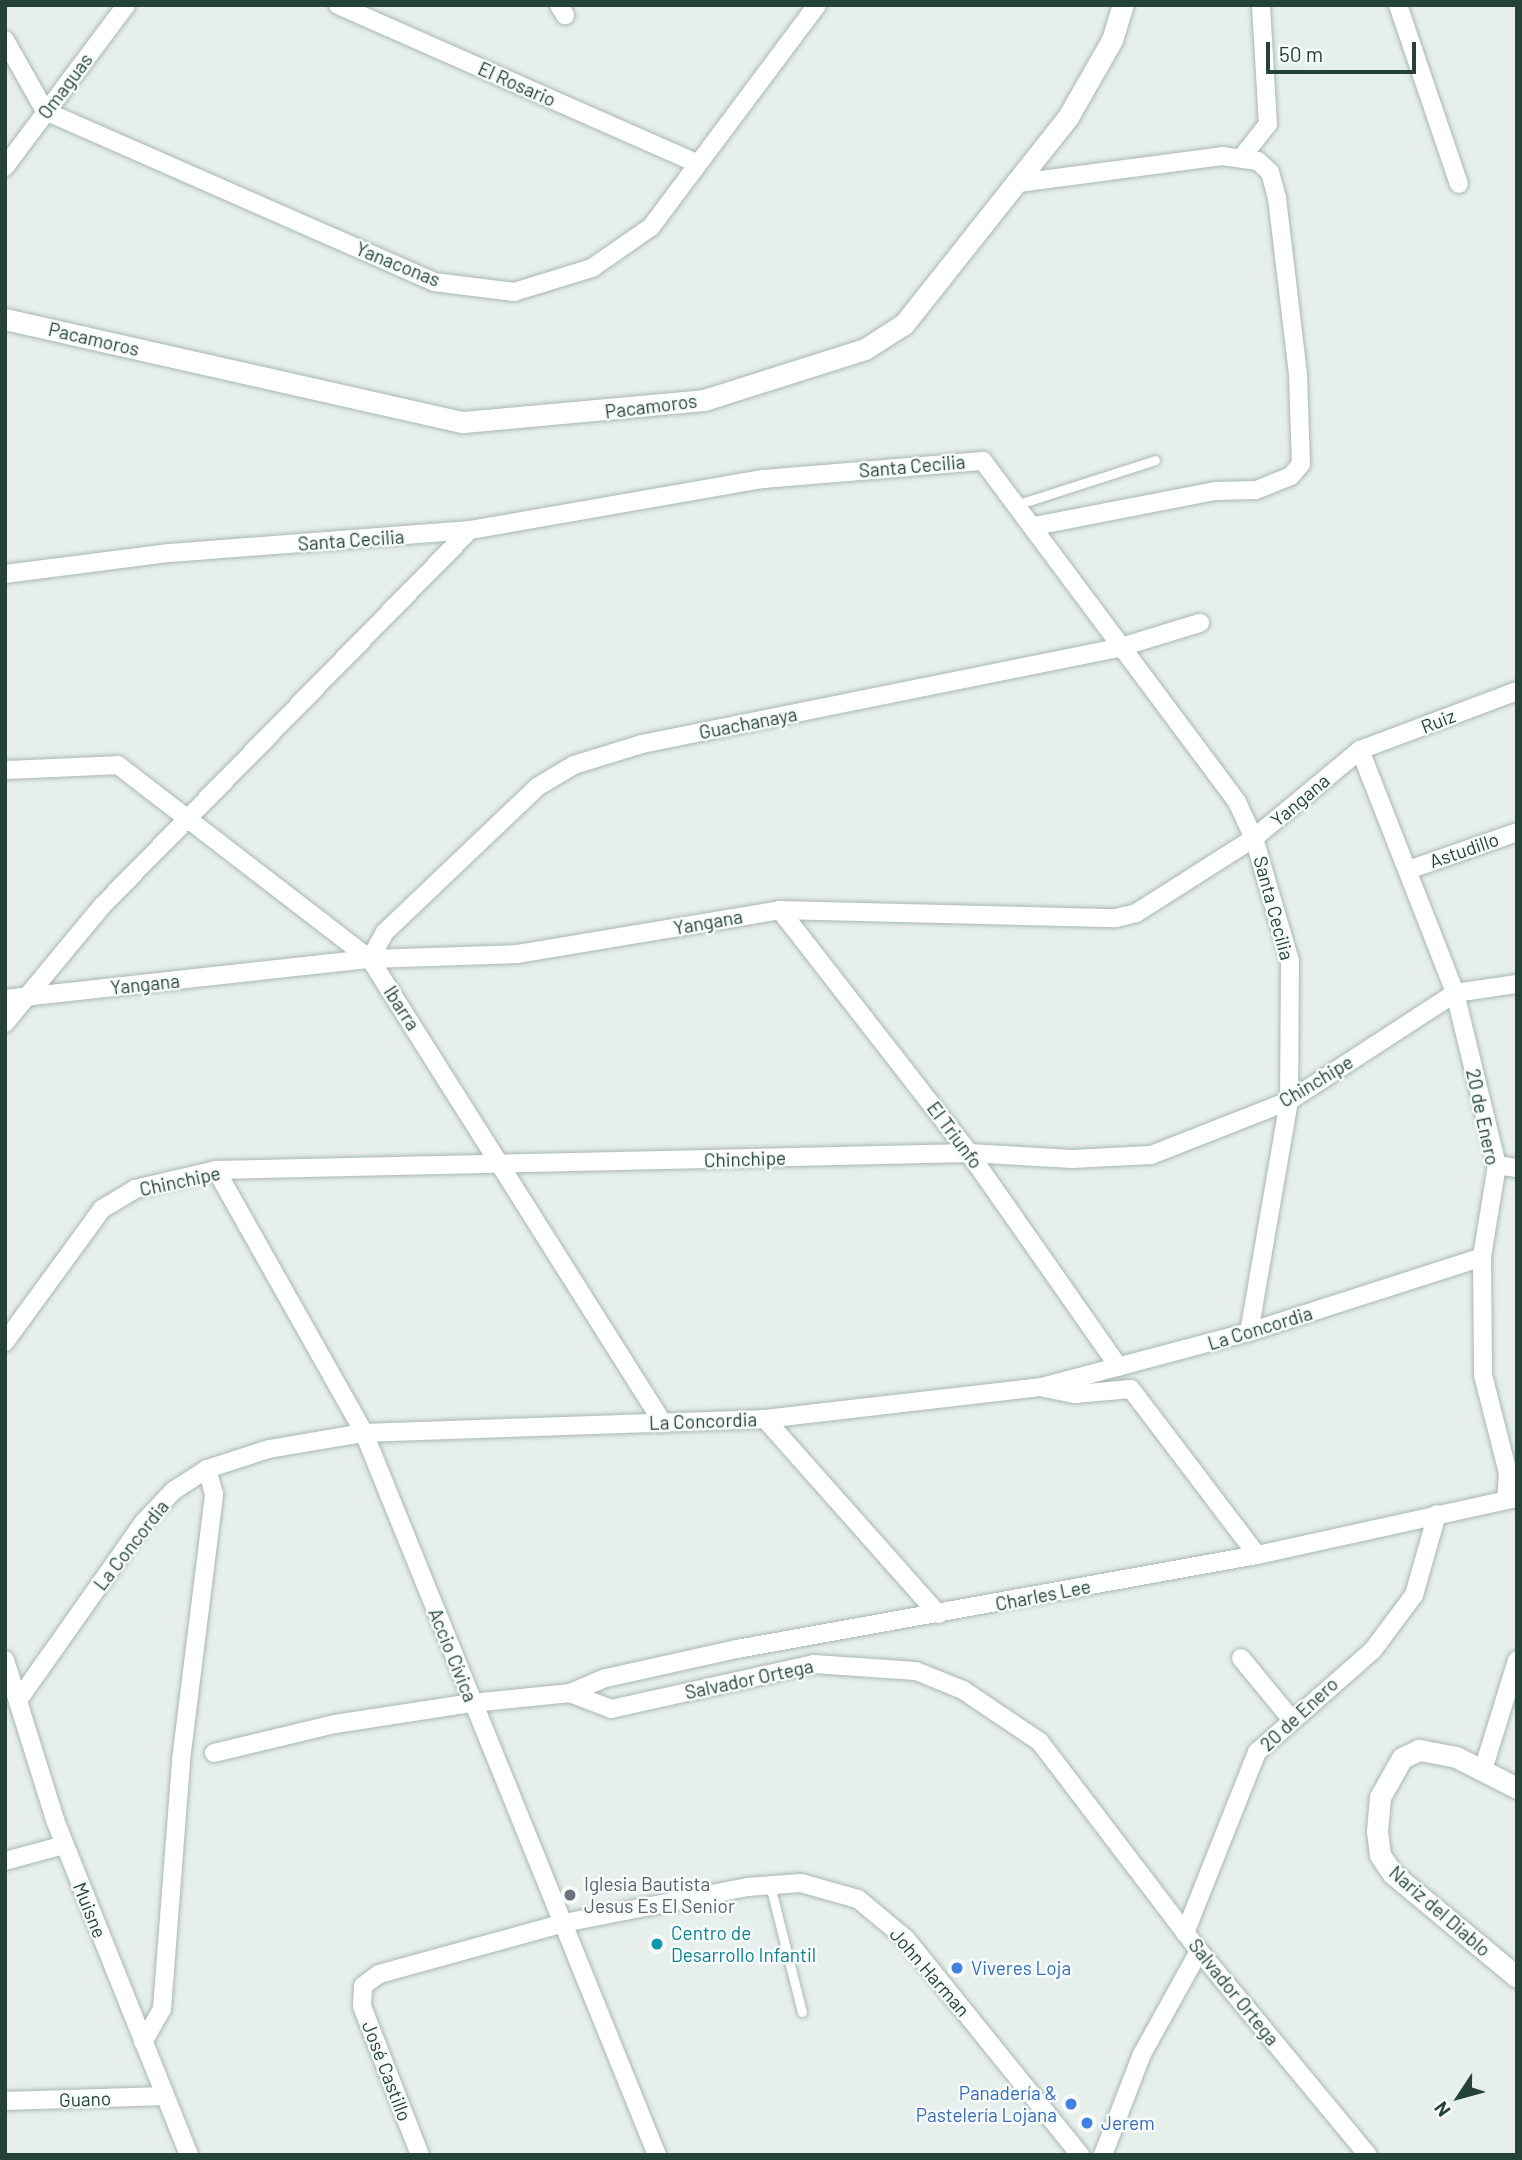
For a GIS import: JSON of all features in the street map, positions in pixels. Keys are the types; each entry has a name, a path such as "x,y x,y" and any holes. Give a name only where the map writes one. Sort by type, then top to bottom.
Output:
{"street":[{"name":"Omaguas","path":"5,167 126,5"},
{"name":"El Rosario","path":"338,5 696,163"},
{"name":"Yanaconas","path":"45,111 435,282 514,292 592,268 651,227 696,163 817,5"},
{"name":"Pacamoros","path":"5,318 463,422 704,400 865,349 904,324 1068,117 1112,40 1123,5"},
{"path":"1242,157 1268,124 1261,5"},
{"path":"1398,5 1459,184"},
{"path":"5,40 45,111"},
{"path":"1018,183 1242,157 1270,173 1277,198 1301,464 1291,476 1255,490 1215,491 1035,526"},
{"name":"Santa Cecilia","path":"5,573 170,553 470,530 763,479 983,461 1035,526 1118,648 1237,802 1254,838 1290,961 1289,1101 1249,1332"},
{"path":"5,1023 14,998 103,905 193,818 470,530"},
{"name":"Guachanaya","path":"370,959 385,932 526,797 574,765 642,744 1118,648 1200,623"},
{"name":"Ruiz","path":"1360,750 1517,691"},
{"name":"Yangana","path":"14,998 370,959 518,954 780,910 1116,918 1136,913 1254,838 1360,750"},
{"name":"20 de Enero","path":"1360,750 1411,869 1455,993 1497,1166 1482,1257 1483,1375 1512,1499"},
{"name":"Ibarra","path":"5,770 118,765 193,818 370,959 504,1167 663,1423"},
{"name":"Astudillo","path":"1411,869 1517,832"},
{"name":"El Triunfo","path":"780,910 969,1153 1119,1367"},
{"name":"Chinchipe","path":"5,1342 102,1209 135,1189 216,1170 504,1167 969,1153 1072,1159 1151,1155 1289,1101 1455,993 1517,984"},
{"path":"1497,1166 1517,1168"},
{"name":"Accio Cívica","path":"216,1170 364,1433 657,2155"},
{"name":"La Concordia","path":"19,1699 144,1522 173,1491 207,1469 270,1449 364,1433 765,1419 1041,1387 1249,1332 1482,1257"},
{"path":"1041,1387 1065,1393 1131,1389 1257,1555"},
{"path":"765,1419 938,1614"},
{"path":"143,2042 162,2009 181,1760 214,1494 207,1469"},
{"name":"Charles Lee","path":"570,1693 606,1678 724,1652 1257,1555 1512,1499"},
{"name":"20 de Enero","path":"1185,1933 1257,1752 1373,1650 1414,1595 1437,1514"},
{"path":"1241,1658 1292,1720"},
{"name":"Muisne","path":"5,1660 64,1845 189,2155"},
{"path":"1483,1770 1517,1660"},
{"name":"Salvador Ortega","path":"214,1753 335,1724 472,1703 570,1693 611,1709 814,1664 891,1666 942,1680 1023,1726 1040,1742 1199,1951 1368,2155"},
{"name":"Nariz del Diablo","path":"1517,1788 1434,1749 1402,1758 1380,1797 1380,1855 1393,1874 1517,1977"},
{"path":"5,1861 64,1845"},
{"name":"John Harman","path":"363,1986 379,1973 564,1923 771,1885 801,1883 858,1899 906,1939 1080,2155"},
{"path":"1103,2155 1142,2054 1199,1951"},
{"name":"José Castillo","path":"363,1986 362,2006 420,2155"},
{"name":"Guano","path":"5,2101 165,2096"}],"lane":[{"path":"1019,504 1155,460"},
{"path":"771,1885 802,2012"}],"place":[{"name":"Iglesia Bautista Jesus Es El Senior","path":"570,1895"},
{"name":"Centro de Desarrollo Infantil","path":"657,1944"},
{"name":"Viveres Loja","path":"957,1968"},
{"name":"Panadería & Pastelería Lojana","path":"1071,2104"},
{"name":"Jerem","path":"1087,2123"}]}
